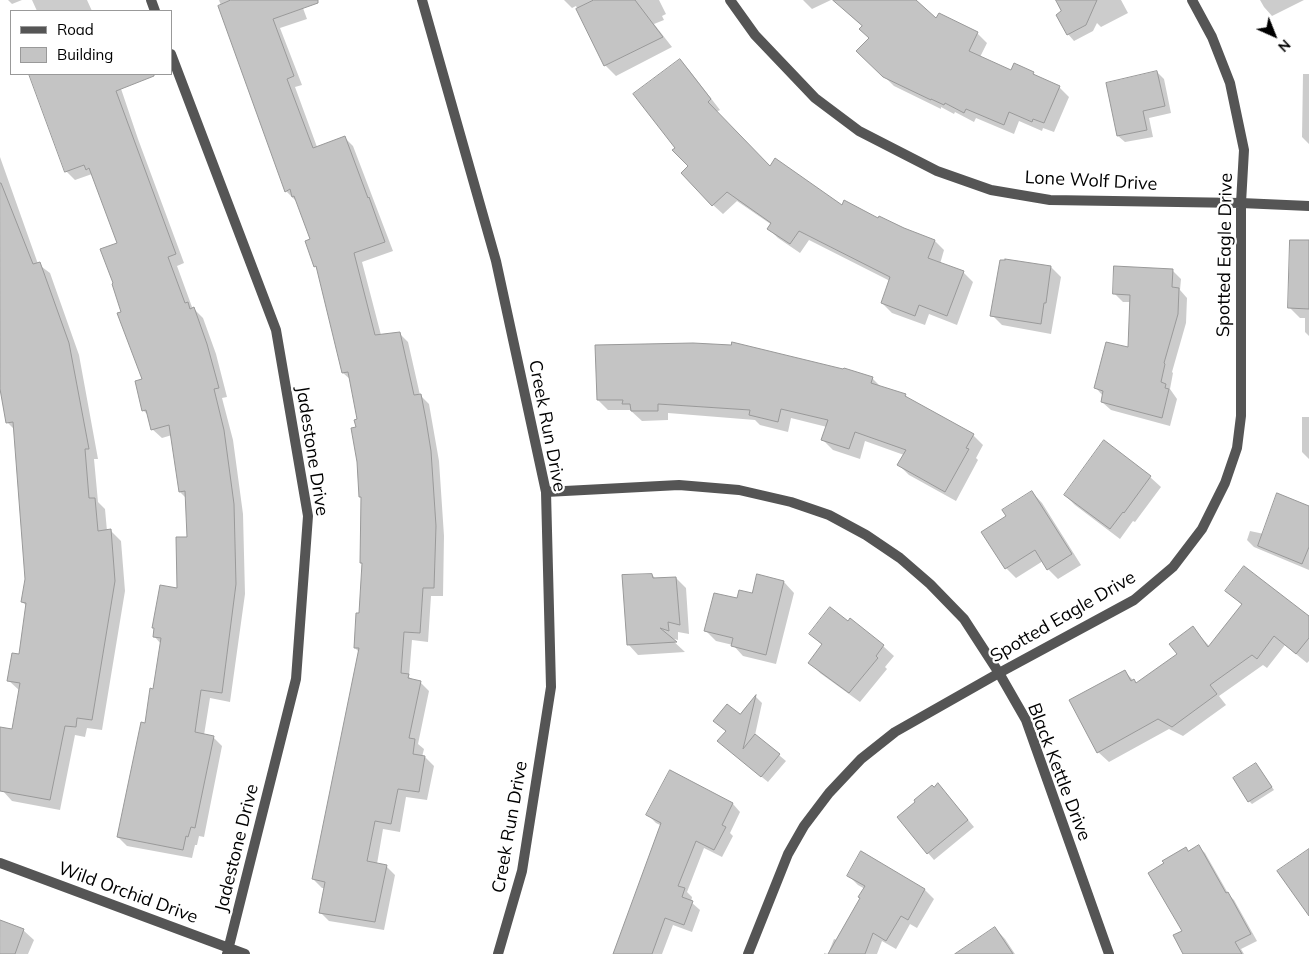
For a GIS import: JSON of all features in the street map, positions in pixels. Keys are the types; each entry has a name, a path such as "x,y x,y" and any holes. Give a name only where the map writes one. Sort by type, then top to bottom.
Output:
{"street":[{"name":"Creek Run Drive","path":"422,0 496,261 546,492 551,687 522,871 498,954"},
{"name":"Lone Wolf Drive","path":"730,0 755,35 815,98 858,131 937,171 991,190 1050,200 1309,206"},
{"name":"Spotted Eagle Drive","path":"748,954 788,854 804,826 829,793 861,759 895,732 1134,600 1172,567 1202,529 1225,484 1237,448 1241,416 1240,203 1244,150 1230,83 1212,37 1192,0"},
{"name":"Jadestone Drive","path":"172,57 276,330 308,516 296,679 228,951"},
{"name":"Black Kettle Drive","path":"546,492 680,485 738,490 791,502 829,515 866,535 900,558 930,584 964,619 999,673 1026,720 1109,954"},
{"name":"Wild Orchid Drive","path":"0,863 228,951 245,954"}],"building":[{"path":"231,0 318,0 318,3 273,19 294,76 287,79 313,148 345,136 369,197 385,242 354,253 375,335 400,332 414,395 421,394 431,451 436,526 434,588 423,588 420,633 404,632 401,673 409,674 408,678 421,681 409,738 415,739 413,754 425,756 419,792 398,789 391,824 375,821 367,861 387,865 375,922 319,913 325,882 312,879 359,648 354,648 356,613 359,613 362,563 360,563 361,497 359,497 357,462 351,428 356,427 354,420 357,419 348,372 342,373 316,266 314,267 305,241 310,239 294,196 292,197 290,189 285,192 218,6"},
{"path":"594,0 635,0 663,37 604,66 576,9"},
{"path":"833,0 916,0 936,18 939,13 978,32 969,51 1011,70 1014,63 1060,86 1044,123 1033,119 1032,122 1009,112 1004,125 966,109 964,113 945,103 944,105 931,100 883,77 856,51 869,38 859,29 862,26"},
{"path":"1056,0 1097,0 1086,25 1067,35 1056,15 1061,11"},
{"path":"680,59 711,99 708,102 770,166 775,158 842,205 844,200 878,218 879,216 935,240 928,258 964,271 947,316 919,305 915,316 881,303 890,277 799,231 790,244 767,229 771,223 727,192 712,206 681,173 688,166 672,150 675,148 633,94"},
{"path":"1157,71 1165,106 1143,111 1147,130 1117,136 1106,83"},
{"path":"29,75 154,75 116,91 176,254 168,257 185,303 188,302 190,309 194,307 207,344 219,388 214,389 224,430 234,504 236,584 222,693 201,690 195,732 214,736 195,828 191,827 188,837 186,836 183,850 117,837 141,722 145,723 150,688 153,689 161,638 153,637 154,628 152,628 160,585 177,588 176,537 187,537 185,491 179,492 169,425 151,430 146,410 142,411 135,381 142,379 117,313 121,312 113,283 100,249 117,243 89,168 86,170 84,165 65,172"},
{"path":"0,183 33,264 40,262 69,343 89,449 85,449 89,498 95,498 98,531 111,529 115,581 92,720 77,718 76,727 65,726 50,800 0,791 0,727 12,729 20,683 7,681 12,653 19,654 26,603 21,602 25,579 13,422 6,423 0,389"},
{"path":"1290,240 1309,240 1309,309 1288,308"},
{"path":"1005,259 1051,266 1041,324 990,316 1000,260"},
{"path":"1114,266 1173,269 1172,287 1179,288 1178,314 1164,363 1161,382 1166,384 1165,388 1169,389 1162,418 1101,402 1103,391 1094,388 1106,342 1128,347 1130,295 1113,294"},
{"path":"732,342 844,368 873,377 871,383 906,394 905,396 974,434 966,448 969,449 945,492 897,465 906,450 855,432 849,449 821,440 828,420 781,409 778,422 749,415 750,410 658,404 658,411 631,411 630,404 622,404 623,400 597,400 595,345 693,343 731,345"},
{"path":"1104,440 1151,476 1110,529 1064,495"},
{"path":"1032,491 1072,554 1047,570 1035,550 1005,569 981,532 1006,516 1002,510"},
{"path":"1277,493 1309,506 1309,547 1302,564 1258,546"},
{"path":"1244,566 1309,616 1309,638 1296,654 1274,636 1257,659 1252,655 1210,685 1217,694 1172,727 1158,719 1097,753 1069,700 1125,670 1131,681 1134,679 1136,683 1177,654 1169,644 1193,626 1208,647 1242,604 1225,591"},
{"path":"652,574 653,578 676,577 680,625 668,622 669,631 660,628 677,642 627,645 622,575"},
{"path":"757,574 784,581 766,655 731,646 733,638 704,631 714,593 737,598 739,590 752,593"},
{"path":"830,607 848,621 850,618 884,645 876,656 878,658 849,693 808,663 822,644 809,634"},
{"path":"756,695 743,749 755,734 780,754 761,777 717,741 726,731 713,721 727,704 740,714"},
{"path":"1256,763 1272,787 1248,802 1233,778"},
{"path":"670,770 733,803 722,825 726,827 714,850 696,841 678,886 685,888 682,897 693,901 684,925 665,918 652,954 613,954 661,823 646,815"},
{"path":"938,783 968,820 927,854 897,817 932,785 934,787"},
{"path":"1199,845 1251,934 1235,942 1242,954 1183,954 1173,935 1182,931 1148,873 1164,863 1162,861 1186,847 1188,851"},
{"path":"1309,849 1309,916 1277,871"},
{"path":"861,851 925,889 908,920 901,916 886,941 873,933 865,954 828,954 865,886 847,876"},
{"path":"0,920 24,929 15,954 0,954"},
{"path":"995,927 1013,954 955,954"}]}
